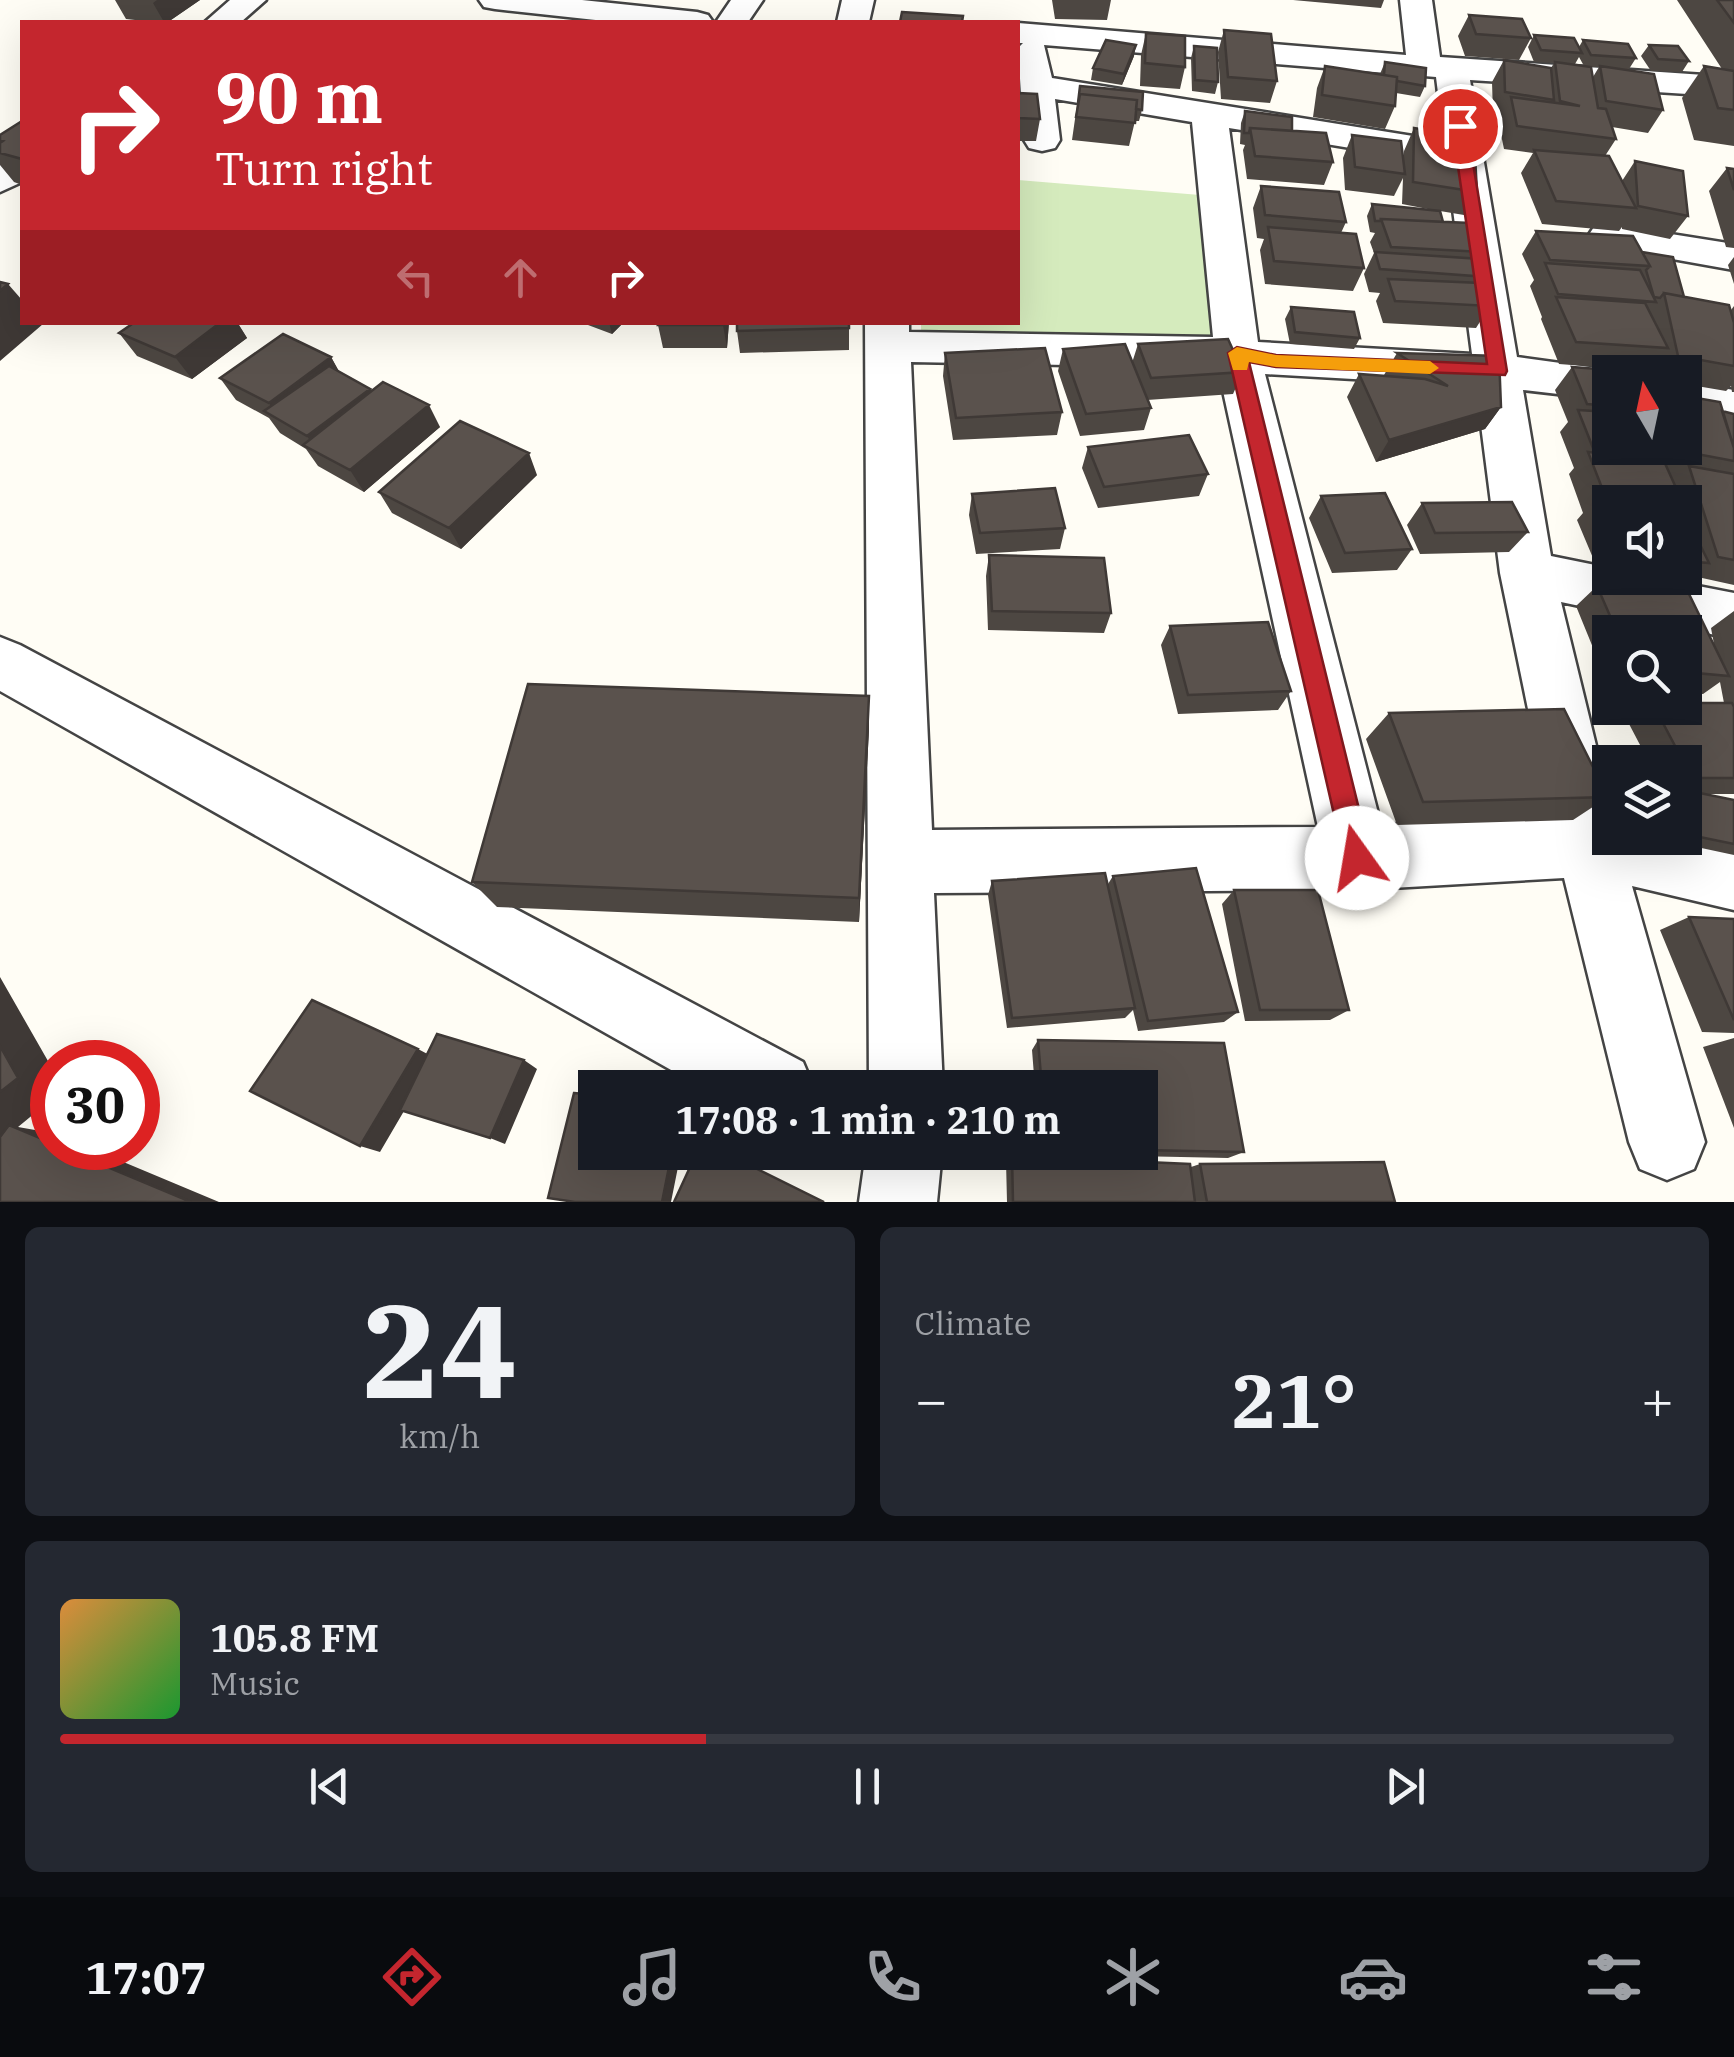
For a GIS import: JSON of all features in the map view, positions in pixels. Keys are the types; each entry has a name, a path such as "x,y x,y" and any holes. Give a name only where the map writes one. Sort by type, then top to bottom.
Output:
{"street":[{"path":"224,20 250,0"},
{"path":"496,0 679,20"},
{"path":"1416,0 1464,156 1527,573 1588,845 1668,1142"},
{"path":"1042,140 1038,86 1023,33 1734,87"},
{"path":"1038,86 1464,156"},
{"path":"1209,113 1237,353 1357,858"},
{"path":"1608,236 1734,257"},
{"path":"901,1070 901,862 888,335 1237,353 1276,361 1498,371 1592,382"},
{"path":"1702,401 1734,407"},
{"path":"1527,573 1734,616"},
{"path":"0,662 744,1070"},
{"path":"901,862 1357,858 1588,845 1734,878"}],"green space":[{"path":"1020,180 1200,195 1212,341 921,338 921,325 1020,325"}],"building":[{"path":"1717,0 1734,0 1734,23"},
{"path":"902,12 963,16 962,20 900,20"},
{"path":"1469,15 1522,19 1531,38 1476,34"},
{"path":"1224,30 1271,34 1277,81 1228,77"},
{"path":"1146,33 1185,36 1185,67 1145,63"},
{"path":"1534,35 1574,38 1582,53 1541,50"},
{"path":"1106,40 1136,45 1124,74 1093,68"},
{"path":"1583,40 1628,44 1636,58 1591,55"},
{"path":"1649,45 1678,46 1689,61 1658,59"},
{"path":"1194,46 1217,48 1218,82 1195,80"},
{"path":"1504,60 1551,68 1554,100 1505,92"},
{"path":"1385,62 1426,68 1425,86 1384,75"},
{"path":"1555,62 1591,67 1598,108 1606,109 1616,139 1517,126 1511,97 1580,106 1560,101"},
{"path":"1325,66 1397,77 1395,106 1322,95"},
{"path":"1600,66 1654,74 1663,110 1606,101"},
{"path":"1704,66 1734,71 1734,110 1718,108"},
{"path":"1080,86 1143,92 1142,110 1136,109 1137,100 1080,94 1078,103"},
{"path":"1020,93 1037,94 1040,119 1020,118"},
{"path":"1080,94 1137,100 1135,123 1076,117"},
{"path":"1245,111 1292,117 1292,131 1250,128 1249,133 1244,133"},
{"path":"20,122 20,158 0,153 0,135"},
{"path":"1250,128 1326,133 1333,162 1255,156"},
{"path":"1414,128 1474,138 1477,192 1413,182"},
{"path":"1352,135 1401,141 1405,174 1355,167"},
{"path":"1534,150 1609,156 1636,208 1556,201"},
{"path":"1635,161 1683,171 1688,216 1638,206"},
{"path":"1727,168 1734,169 1734,190"},
{"path":"1261,186 1339,192 1346,222 1265,215"},
{"path":"1372,204 1440,211 1443,222 1375,221"},
{"path":"1381,219 1470,223 1482,252 1391,247"},
{"path":"1268,227 1356,234 1364,268 1274,261"},
{"path":"1536,231 1633,236 1650,266 1550,260"},
{"path":"1375,252 1481,259 1488,277 1380,269"},
{"path":"1642,252 1673,257 1684,297 1664,293 1660,298 1654,297 1646,270 1650,266"},
{"path":"1545,263 1640,270 1656,302 1558,294"},
{"path":"1388,279 1481,283 1490,306 1395,301"},
{"path":"1664,293 1729,305 1734,323 1734,366 1702,360 1702,355 1678,355"},
{"path":"1556,297 1645,303 1668,348 1576,342"},
{"path":"1291,307 1354,312 1360,338 1295,332"},
{"path":"131,325 217,325 175,357 119,333"},
{"path":"737,325 849,325 849,328 737,331"},
{"path":"283,334 331,357 269,403 220,378"},
{"path":"1228,339 1243,372 1151,378 1138,344"},
{"path":"1125,344 1151,408 1086,414 1063,349"},
{"path":"1045,348 1062,412 956,418 945,353"},
{"path":"1397,353 1499,356 1501,407 1389,440 1359,374 1425,379 1448,386"},
{"path":"329,366 370,389 307,436 264,411"},
{"path":"1572,367 1592,369 1592,404 1587,404"},
{"path":"383,382 429,405 350,470 303,445"},
{"path":"1702,399 1720,402 1734,448 1734,461 1702,455"},
{"path":"1578,410 1592,411 1592,445"},
{"path":"1722,411 1734,414 1734,448"},
{"path":"460,421 529,453 449,528 379,492"},
{"path":"1189,435 1208,474 1104,487 1088,447"},
{"path":"1593,465 1666,465 1675,485 1601,485"},
{"path":"1689,466 1734,474 1734,560 1718,557 1702,507 1702,485 1695,485"},
{"path":"1055,488 1065,528 980,533 972,494"},
{"path":"1385,493 1412,549 1345,553 1321,496"},
{"path":"1512,502 1528,532 1435,533 1422,503"},
{"path":"989,555 1104,558 1111,613 992,611"},
{"path":"1601,595 1689,595 1699,615 1610,615"},
{"path":"1702,621 1729,676 1702,674"},
{"path":"1268,622 1291,691 1188,695 1170,626"},
{"path":"528,684 869,696 859,898 472,882"},
{"path":"1702,703 1732,703 1734,778 1702,778 1702,745 1675,745 1664,725 1702,725"},
{"path":"1564,709 1592,765 1592,797 1423,802 1389,713"},
{"path":"1702,793 1734,800 1734,844 1702,837"},
{"path":"1196,868 1238,1012 1148,1021 1113,876"},
{"path":"1105,873 1135,1008 1012,1018 992,881"},
{"path":"1234,890 1318,890 1349,1010 1260,1010"},
{"path":"1689,917 1734,919 1734,1020"},
{"path":"312,1000 418,1049 360,1146 250,1091"},
{"path":"437,1034 524,1060 490,1138 400,1110"},
{"path":"1038,1040 1224,1043 1244,1152 1158,1150 1158,1070 1040,1070"},
{"path":"0,1046 18,1078 0,1092"},
{"path":"574,1093 578,1093 578,1170 668,1170 662,1202 575,1202 548,1198"},
{"path":"9,1125 30,1134 30,1170 115,1170 191,1202 0,1202 0,1137"},
{"path":"1384,1162 1395,1202 1207,1202 1200,1164"},
{"path":"1158,1163 1190,1164 1195,1202 1013,1202 1012,1170 1158,1170"},
{"path":"689,1170 759,1170 824,1202 674,1202"}],"slow traffic":[{"path":"1240,365 1237,353 1276,361 1430,368"}],"route":[{"path":"1357,858 1237,353 1276,361 1498,371 1460,126"}]}
